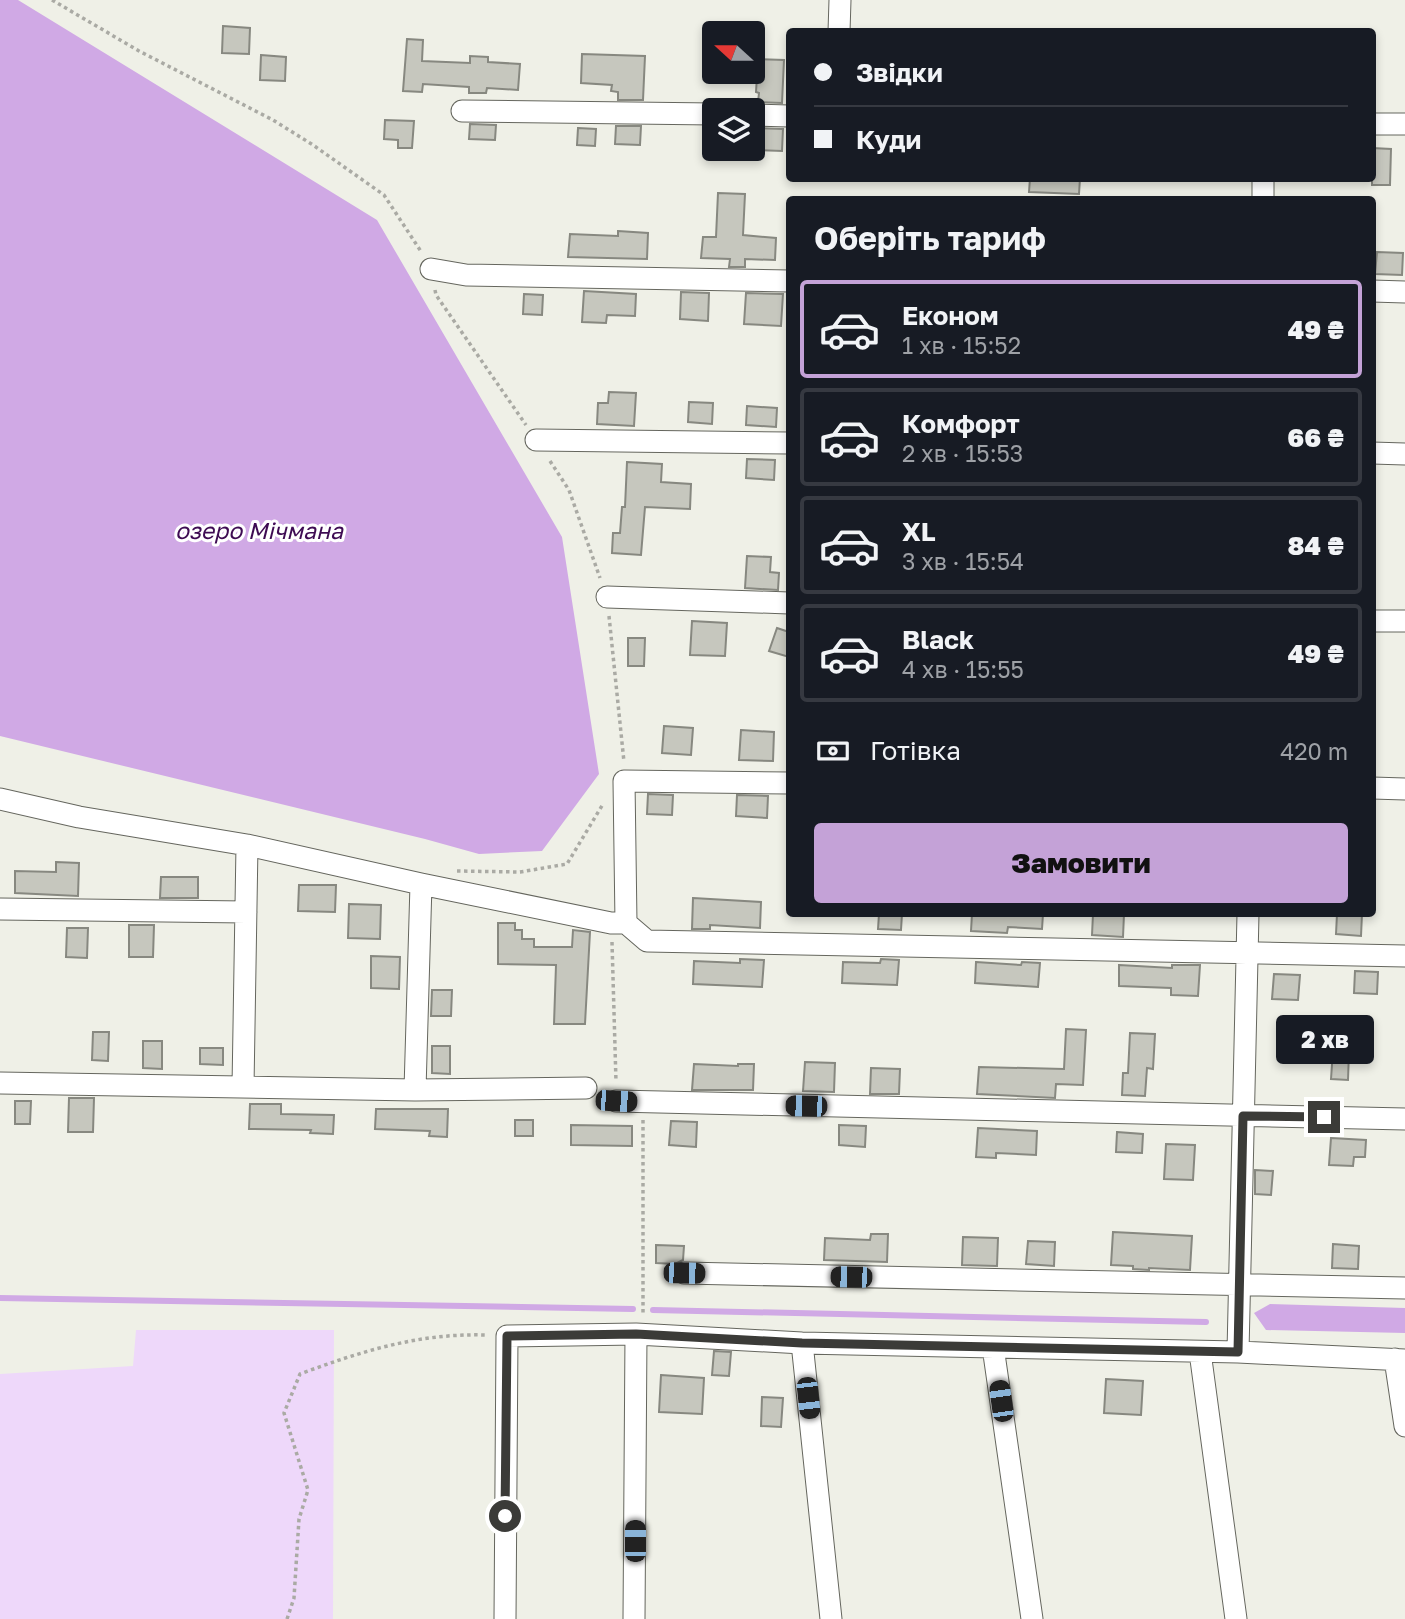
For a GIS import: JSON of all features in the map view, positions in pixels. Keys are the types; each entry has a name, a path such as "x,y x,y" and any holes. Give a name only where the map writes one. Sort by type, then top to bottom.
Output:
{"street":[{"path":"839,28 840,0"},
{"path":"462,111 702,114"},
{"path":"765,115 786,116"},
{"path":"1376,124 1405,124"},
{"path":"431,269 466,275 786,281"},
{"path":"1376,291 1405,292"},
{"path":"536,440 786,443"},
{"path":"1376,453 1405,454"},
{"path":"607,597 786,603"},
{"path":"1376,621 1405,621"},
{"path":"619,923 616,788 786,783"},
{"path":"1376,788 1405,789"},
{"path":"0,799 79,817 247,845 428,886 619,923 647,942 1405,956"},
{"path":"243,1087 247,845"},
{"path":"415,1090 428,886"},
{"path":"0,909 246,912"},
{"path":"1238,1352 1248,917"},
{"path":"0,1083 415,1090 586,1088"},
{"path":"616,1101 1405,1119"},
{"path":"684,1273 1405,1288"},
{"path":"634,1619 639,1334"},
{"path":"505,1619 507,1336 639,1334 802,1343 1238,1352 1400,1360 1405,1426"},
{"path":"802,1343 831,1619"},
{"path":"993,1347 1032,1619"},
{"path":"1200,1352 1236,1619"}],"path":[{"path":"52,0 139,51 273,120 384,195 431,269 436,295 569,490 607,597 616,788 568,864 520,872 459,869 428,886"},
{"path":"616,1101 619,923"},
{"path":"639,1334 642,1102"},
{"path":"287,1619 294,1598 299,1519 308,1490 284,1413 300,1374 357,1353 405,1340 463,1334 507,1336"}],"shaded area":[{"path":"136,1330 334,1330 333,1619 0,1619 0,1374 133,1366"}],"water":[{"name":"озеро Мічмана","path":"0,0 18,0 377,220 562,537 599,774 542,851 479,854 0,736"},
{"path":"1270,1304 1405,1308 1405,1333 1266,1330 1254,1313"}],"building":[{"path":"223,26 250,28 249,54 222,53"},
{"path":"407,39 423,40 422,61 470,63 470,56 488,57 488,62 520,64 518,90 487,88 486,93 469,93 469,87 423,84 422,92 403,91"},
{"path":"582,54 645,56 643,100 618,100 618,92 611,91 612,85 581,83"},
{"path":"261,55 286,57 285,81 260,80"},
{"path":"765,59 784,60 782,103 765,102 765,98 758,98 759,93 756,92 756,84 765,84"},
{"path":"385,120 414,121 412,148 398,148 398,140 384,139"},
{"path":"470,124 496,125 495,140 469,139"},
{"path":"616,126 641,126 640,145 615,144"},
{"path":"578,128 596,129 595,146 577,145"},
{"path":"765,128 783,129 782,151 765,150"},
{"path":"1376,148 1391,149 1390,185 1372,185 1372,182 1376,182"},
{"path":"1030,182 1080,182 1079,194 1029,192"},
{"path":"718,193 745,194 743,235 776,238 775,260 745,259 745,267 729,267 730,259 701,258 703,237 716,237"},
{"path":"618,231 648,233 647,259 568,257 570,234 618,236"},
{"path":"1377,252 1403,253 1402,275 1376,274"},
{"path":"584,291 636,294 635,316 607,315 606,323 582,322"},
{"path":"681,292 709,293 708,321 680,319"},
{"path":"746,293 783,294 781,326 744,324"},
{"path":"524,294 543,295 542,315 523,314"},
{"path":"609,392 636,393 634,426 597,424 598,403 608,403"},
{"path":"689,402 713,403 712,424 688,422"},
{"path":"747,406 777,408 776,427 746,425"},
{"path":"747,459 775,460 774,480 746,478"},
{"path":"627,462 662,464 661,482 691,484 690,509 645,507 641,555 612,553 613,533 620,533 622,507 625,507"},
{"path":"747,556 771,557 770,572 779,573 778,590 745,588"},
{"path":"692,621 727,623 725,656 690,655"},
{"path":"777,628 786,631 786,656 769,651"},
{"path":"628,638 645,638 644,666 628,666"},
{"path":"664,726 693,728 691,755 662,753"},
{"path":"741,730 774,732 773,761 739,760"},
{"path":"648,794 673,795 672,815 647,814"},
{"path":"737,795 768,796 767,818 736,816"},
{"path":"56,862 79,863 78,896 15,893 15,871 56,872"},
{"path":"161,877 198,877 198,898 160,898"},
{"path":"299,885 336,885 335,912 298,911"},
{"path":"693,898 761,902 760,928 710,925 710,929 692,929"},
{"path":"349,904 381,905 380,939 348,938"},
{"path":"879,917 902,917 901,930 878,929"},
{"path":"972,917 1043,917 1042,929 1008,927 1007,933 971,931"},
{"path":"1093,917 1124,917 1123,937 1092,935"},
{"path":"1337,917 1362,917 1361,936 1336,934"},
{"path":"498,923 515,923 515,930 522,930 522,939 534,939 534,947 572,947 573,930 590,932 585,1024 554,1024 556,965 498,964"},
{"path":"129,925 154,925 153,957 129,957"},
{"path":"67,928 88,928 87,958 66,957"},
{"path":"371,956 400,957 399,989 371,988"},
{"path":"740,959 764,960 762,987 693,984 694,961 740,963"},
{"path":"881,959 899,960 897,985 842,983 843,962 880,963"},
{"path":"976,962 1021,965 1022,962 1040,963 1038,987 975,983"},
{"path":"1119,965 1172,968 1172,965 1200,965 1198,996 1171,995 1171,988 1119,986"},
{"path":"1355,971 1378,972 1377,994 1354,993"},
{"path":"1274,974 1300,975 1298,1000 1272,999"},
{"path":"432,990 452,990 451,1016 431,1016"},
{"path":"1066,1029 1086,1030 1083,1085 1056,1084 1055,1098 977,1094 979,1067 1064,1069"},
{"path":"93,1032 109,1032 108,1061 92,1060"},
{"path":"1130,1033 1155,1034 1153,1069 1147,1068 1145,1096 1122,1095 1123,1073 1128,1073"},
{"path":"143,1041 162,1041 162,1069 143,1068"},
{"path":"432,1046 450,1046 450,1074 432,1073"},
{"path":"200,1048 223,1048 223,1065 200,1064"},
{"path":"1333,1050 1349,1051 1348,1080 1331,1079"},
{"path":"805,1062 835,1063 834,1092 803,1091"},
{"path":"694,1064 754,1064 753,1090 692,1090"},
{"path":"871,1068 900,1069 899,1094 870,1094"},
{"path":"69,1098 94,1098 93,1132 68,1132"},
{"path":"15,1101 31,1101 30,1124 15,1124"},
{"path":"250,1104 281,1104 281,1114 334,1115 333,1134 310,1133 311,1130 249,1129"},
{"path":"376,1109 448,1109 447,1137 429,1136 430,1131 375,1129"},
{"path":"515,1120 533,1120 533,1136 515,1136"},
{"path":"671,1121 697,1122 696,1147 669,1145"},
{"path":"571,1125 632,1126 632,1146 571,1145"},
{"path":"839,1125 866,1126 865,1147 839,1145"},
{"path":"978,1128 1037,1131 1036,1155 996,1153 996,1158 976,1157"},
{"path":"1117,1132 1143,1134 1142,1153 1116,1152"},
{"path":"1331,1138 1366,1140 1365,1157 1354,1157 1353,1166 1329,1165"},
{"path":"1166,1144 1195,1145 1193,1180 1164,1179"},
{"path":"1255,1170 1273,1171 1271,1195 1255,1194"},
{"path":"1113,1232 1192,1236 1190,1270 1133,1269 1133,1266 1111,1265"},
{"path":"871,1234 888,1234 887,1262 824,1260 825,1238 870,1240"},
{"path":"963,1237 998,1238 997,1266 962,1265"},
{"path":"1028,1241 1055,1242 1054,1266 1026,1264"},
{"path":"1333,1244 1359,1246 1358,1269 1332,1268"},
{"path":"656,1245 684,1246 683,1260 675,1264 656,1263"},
{"path":"714,1351 731,1352 729,1376 712,1375"},
{"path":"661,1375 704,1378 702,1414 659,1412"},
{"path":"1106,1379 1143,1381 1141,1415 1104,1413"},
{"path":"762,1397 783,1398 781,1427 761,1426"}],"waterway":[{"path":"0,1298 633,1309"},
{"path":"653,1310 1206,1322"}],"route":[{"path":"505,1516 507,1336 636,1334 802,1343 1238,1352 1243,1116 1324,1117"}]}
